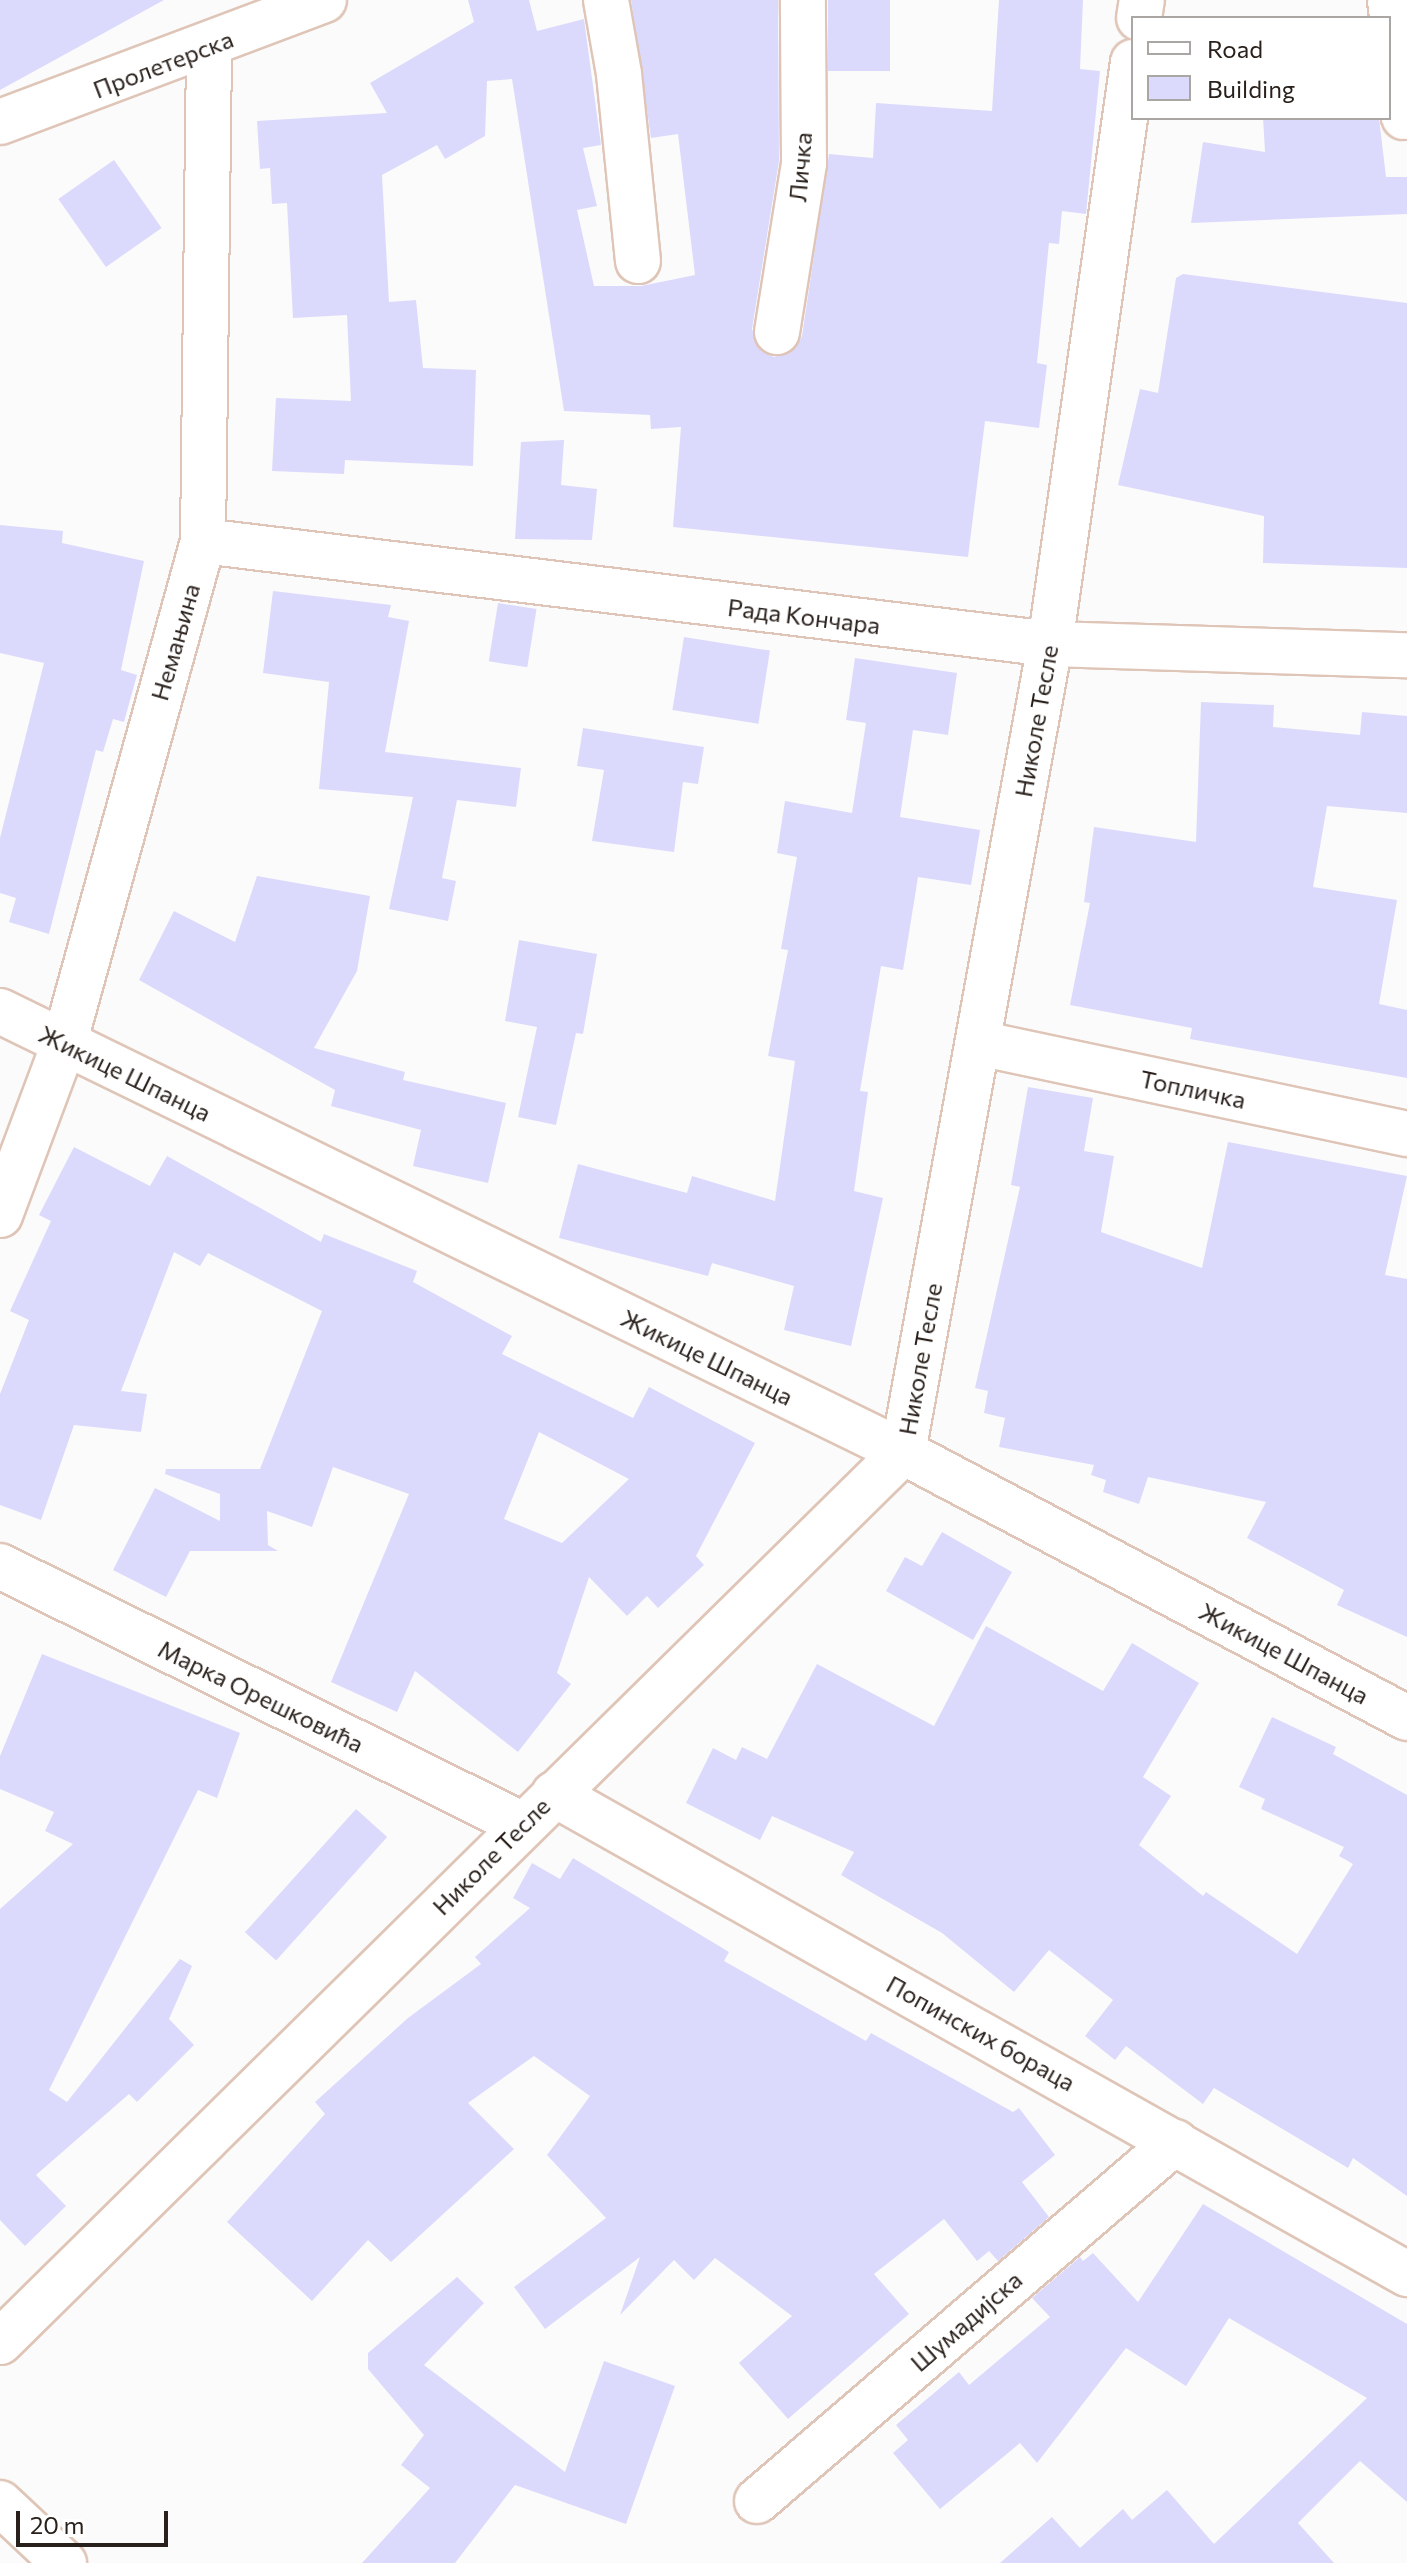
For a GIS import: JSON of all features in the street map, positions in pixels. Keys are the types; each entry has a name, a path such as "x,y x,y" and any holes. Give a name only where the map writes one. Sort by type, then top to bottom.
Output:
{"street":[{"name":"Пролетерска","path":"0,122 209,47 324,0"},
{"path":"606,0 619,74 638,261"},
{"name":"Личка","path":"777,332 804,163 803,0"},
{"path":"1390,0 1404,117"},
{"name":"Немањина","path":"0,1215 64,1044 203,541 209,47"},
{"name":"Николе Тесле","path":"0,2342 903,1452 1050,644 1131,76"},
{"name":"Рада Кончара","path":"203,541 1050,644 1407,655"},
{"name":"Жикице Шпанца","path":"0,1011 903,1452 1407,1718"},
{"name":"Топличка","path":"979,1043 1407,1134"},
{"name":"Марка Орешковића","path":"0,1566 523,1825"},
{"name":"Попинских бораца","path":"554,1794 1407,2274"},
{"name":"Шумадијска","path":"757,2501 1175,2142"},
{"path":"0,2503 64,2563"}],"building":[{"path":"0,0 164,0 0,90"},
{"path":"468,0 529,0 537,31 584,19 601,145 583,148 597,206 577,210 594,286 641,286 695,275 678,134 651,138 631,0 778,0 779,161 752,329 761,351 774,357 796,348 802,336 829,154 873,158 876,103 992,111 999,0 1083,0 1080,69 1100,71 1086,214 1062,211 1059,244 1049,243 1037,363 1047,365 1039,428 985,421 968,557 673,527 681,427 651,429 650,415 564,411 512,79 487,81 485,136 445,159 437,145 382,175 389,302 416,300 423,368 476,370 473,466 345,460 344,474 272,471 276,398 351,401 347,315 293,318 287,203 272,204 270,168 260,169 257,121 387,113 370,83 474,22"},
{"path":"828,0 890,0 890,71 828,71"},
{"path":"1263,120 1379,120 1386,177 1407,177 1407,214 1191,223 1203,142 1265,152"},
{"path":"114,160 162,228 106,267 58,199"},
{"path":"1183,274 1407,303 1407,568 1263,563 1264,516 1118,485 1140,389 1158,393 1176,278"},
{"path":"564,440 561,485 597,489 592,540 515,539 521,442"},
{"path":"0,525 63,531 62,543 144,561 121,670 137,675 124,722 113,719 103,752 96,750 49,934 9,922 16,898 0,893 0,838 44,663 0,653"},
{"path":"273,591 391,605 388,617 409,621 385,752 521,768 516,807 457,800 442,878 456,881 448,921 389,909 413,797 319,789 329,682 263,673"},
{"path":"498,603 537,609 527,667 489,661"},
{"path":"684,637 770,651 758,724 672,710"},
{"path":"855,658 957,673 948,735 913,730 900,817 980,830 971,885 918,877 903,970 881,966 860,1091 868,1092 854,1191 883,1198 851,1346 784,1330 794,1286 712,1263 708,1276 559,1238 578,1164 687,1193 692,1176 775,1201 795,1061 768,1056 788,950 781,949 797,857 777,853 785,801 852,813 866,723 846,720"},
{"path":"1201,702 1274,705 1273,727 1360,735 1362,712 1407,716 1407,813 1327,806 1313,887 1397,900 1379,1004 1407,1010 1407,1078 1190,1039 1192,1028 1070,1005 1090,903 1084,902 1094,827 1196,842"},
{"path":"583,728 704,747 698,784 683,782 674,852 592,841 604,770 577,766"},
{"path":"257,876 370,896 357,971 314,1048 405,1072 403,1080 506,1103 488,1183 413,1166 421,1130 331,1106 335,1090 139,980 174,911 235,942"},
{"path":"519,940 597,954 583,1034 576,1033 556,1125 518,1117 537,1027 505,1021"},
{"path":"1028,1087 1093,1098 1084,1151 1114,1156 1101,1232 1202,1268 1228,1142 1407,1176 1385,1275 1407,1279 1407,1637 1337,1605 1344,1590 1247,1538 1266,1502 1148,1477 1139,1504 1103,1492 1106,1480 1091,1475 1094,1465 999,1447 1005,1418 984,1413 988,1391 975,1388 1020,1187 1011,1185"},
{"path":"74,1147 150,1186 167,1156 321,1242 324,1234 417,1271 413,1282 512,1336 502,1354 633,1418 649,1387 755,1443 696,1556 704,1565 658,1608 647,1596 627,1616 589,1577 557,1673 571,1684 518,1752 415,1671 397,1712 331,1682 409,1494 333,1467 312,1527 267,1511 268,1545 278,1551 190,1551 166,1597 113,1570 155,1488 220,1521 220,1494 165,1474 166,1469 260,1469 322,1311 208,1253 200,1266 174,1252 121,1391 147,1394 141,1432 74,1425 41,1520 0,1505 0,1394 29,1320 10,1311 51,1221 39,1215","holes":["539,1432 629,1479 562,1543 504,1519"]},
{"path":"942,1532 1012,1572 973,1640 886,1591 905,1557 922,1566"},
{"path":"986,1626 1103,1691 1132,1643 1199,1683 1143,1777 1171,1796 1139,1845 1203,1896 1206,1892 1297,1954 1353,1864 1339,1856 1344,1847 1261,1809 1265,1799 1239,1787 1272,1717 1336,1747 1333,1754 1407,1795 1407,2196 1353,2158 1348,2168 1214,2088 1203,2104 1126,2046 1115,2060 1085,2036 1113,2000 1049,1950 1014,1992 942,1933 841,1875 854,1852 772,1816 760,1840 686,1803 713,1748 736,1760 742,1747 767,1759 817,1664 934,1726"},
{"path":"42,1654 240,1733 217,1798 198,1790 49,2090 67,2102 180,1959 192,1966 169,2019 194,2045 137,2102 129,2094 36,2175 66,2206 25,2246 0,2220 0,1909 73,1844 45,1831 54,1812 0,1789 0,1756"},
{"path":"356,1809 387,1837 276,1960 245,1932"},
{"path":"573,1858 729,1952 724,1961 866,2041 871,2033 1013,2112 1019,2108 1055,2155 1022,2182 1049,2217 998,2261 989,2251 977,2261 944,2219 874,2274 909,2314 788,2419 739,2363 792,2316 715,2258 694,2280 674,2260 620,2315 640,2257 545,2329 514,2287 606,2218 547,2155 590,2096 534,2056 468,2103 514,2149 391,2262 368,2240 312,2301 227,2222 325,2114 315,2102 408,2018 481,1964 475,1957 530,1908 513,1898 532,1863 560,1879"},
{"path":"1203,2204 1407,2324 1407,2502 1360,2461 1298,2523 1334,2563 1000,2563 1052,2517 1080,2548 1123,2509 1132,2520 1167,2490 1214,2544 1367,2398 1229,2318 1186,2386 1126,2348 1037,2463 1020,2443 940,2509 893,2453 908,2440 896,2425 959,2372 969,2385 1050,2317 1032,2298 1080,2257 1083,2261 1093,2253 1138,2302"},
{"path":"457,2277 484,2303 424,2365 565,2472 604,2361 675,2386 626,2524 515,2485 455,2563 362,2563 430,2488 401,2465 424,2435 368,2369 368,2353"}]}
